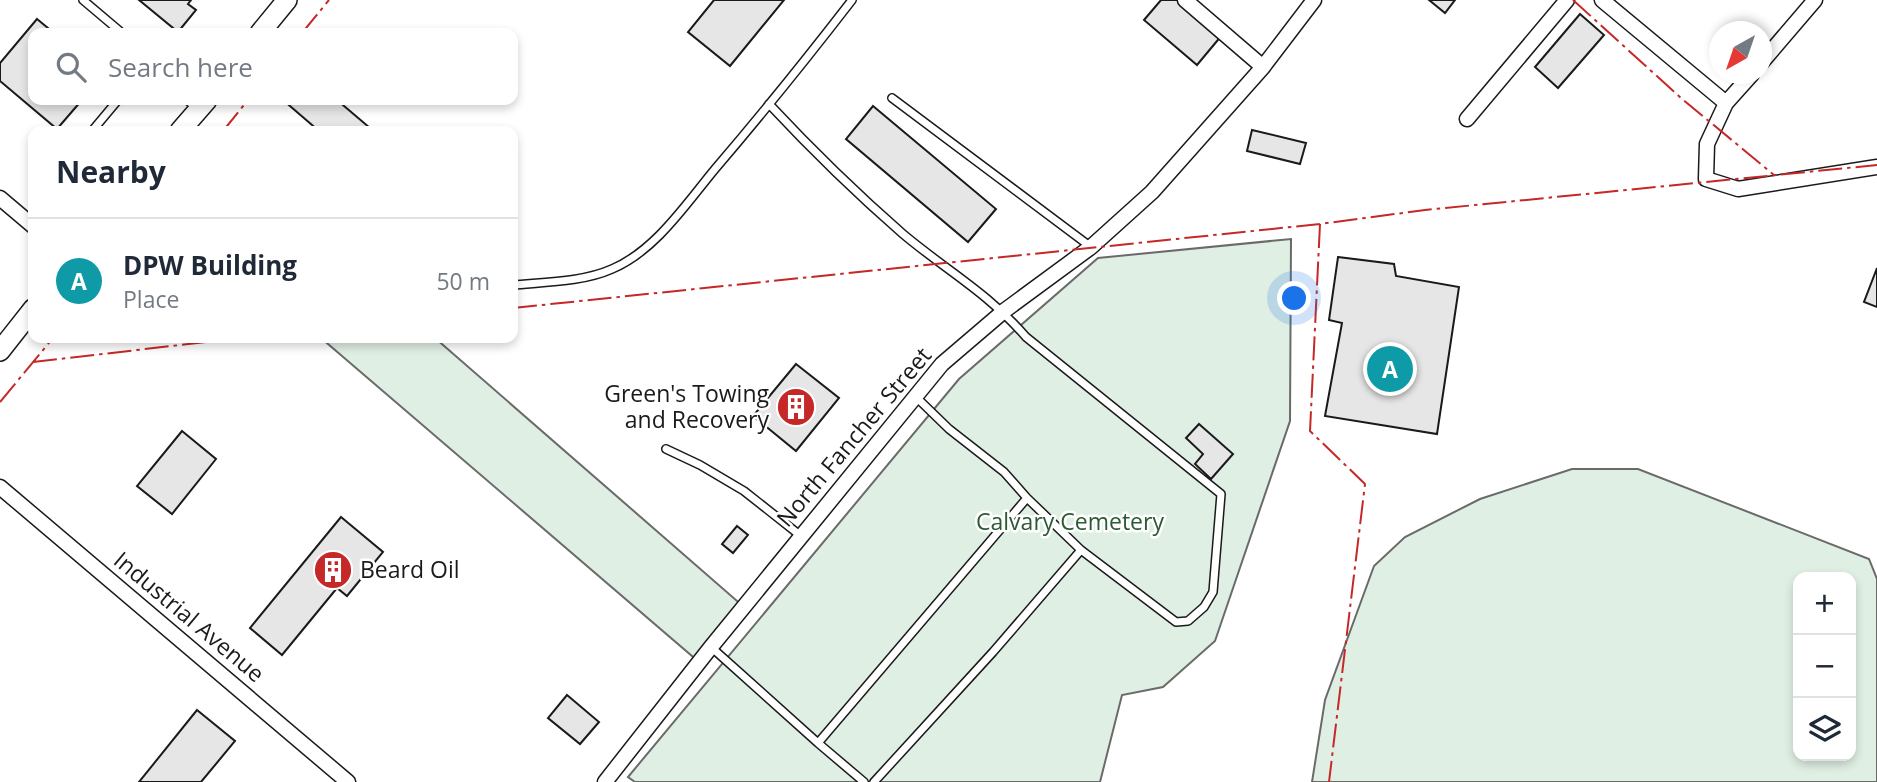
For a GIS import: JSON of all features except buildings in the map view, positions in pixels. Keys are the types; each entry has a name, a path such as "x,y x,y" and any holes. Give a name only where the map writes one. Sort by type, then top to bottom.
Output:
{"main road":[{"path":"264,28 287,0"},
{"path":"183,126 196,105"},
{"path":"0,351 28,317"}],"street":[{"path":"1185,0 1263,67"},
{"name":"North Fancher Street","path":"605,782 711,647 942,364 1004,311 1091,247 1152,192 1263,67 1314,0"},
{"path":"1467,119 1567,0"},
{"path":"1602,0 1726,103"},
{"path":"1772,50 1815,0"},
{"path":"1743,84 1726,103 1707,144 1706,179 1738,189 1877,167"},
{"path":"0,198 28,222"},
{"name":"Industrial Avenue","path":"0,486 348,782"}],"lane":[{"path":"83,0 116,28"},
{"path":"518,284 588,276 613,269 645,248 769,104 852,0"},
{"path":"892,98 1091,247"},
{"path":"769,104 820,159 905,236 1004,311 1026,337 1221,494 1213,592 1203,607 1188,621 1176,622 1081,550 1004,472 949,429 914,396"},
{"path":"96,126 114,105"},
{"path":"666,449 744,491 801,536"},
{"path":"818,743 1027,498"},
{"path":"874,782 984,663 1081,550"},
{"path":"711,647 864,782"}],"green space":[{"name":"Calvary Cemetery","path":"1291,239 1290,421 1215,641 1163,687 1122,695 1100,782 635,782 628,777 959,379 1098,258"},
{"path":"327,343 441,343 744,607 699,662"},
{"path":"1572,469 1638,469 1869,559 1877,579 1877,782 1312,782 1325,700 1374,566 1405,537 1480,499"}],"power":[{"path":"306,28 329,0"},
{"path":"1573,0 1681,98 1774,175"},
{"path":"227,126 244,105"},
{"path":"518,307 1320,224 1425,210 1877,165"},
{"path":"1320,224 1310,431 1365,484 1329,782"},
{"path":"0,402 49,343"},
{"path":"33,362 198,343"}],"place":[{"name":"DPW Building","path":"1390,369"},
{"name":"Green's Towing and Recovery","path":"796,407"},
{"name":"Beard Oil","path":"333,570"}]}
